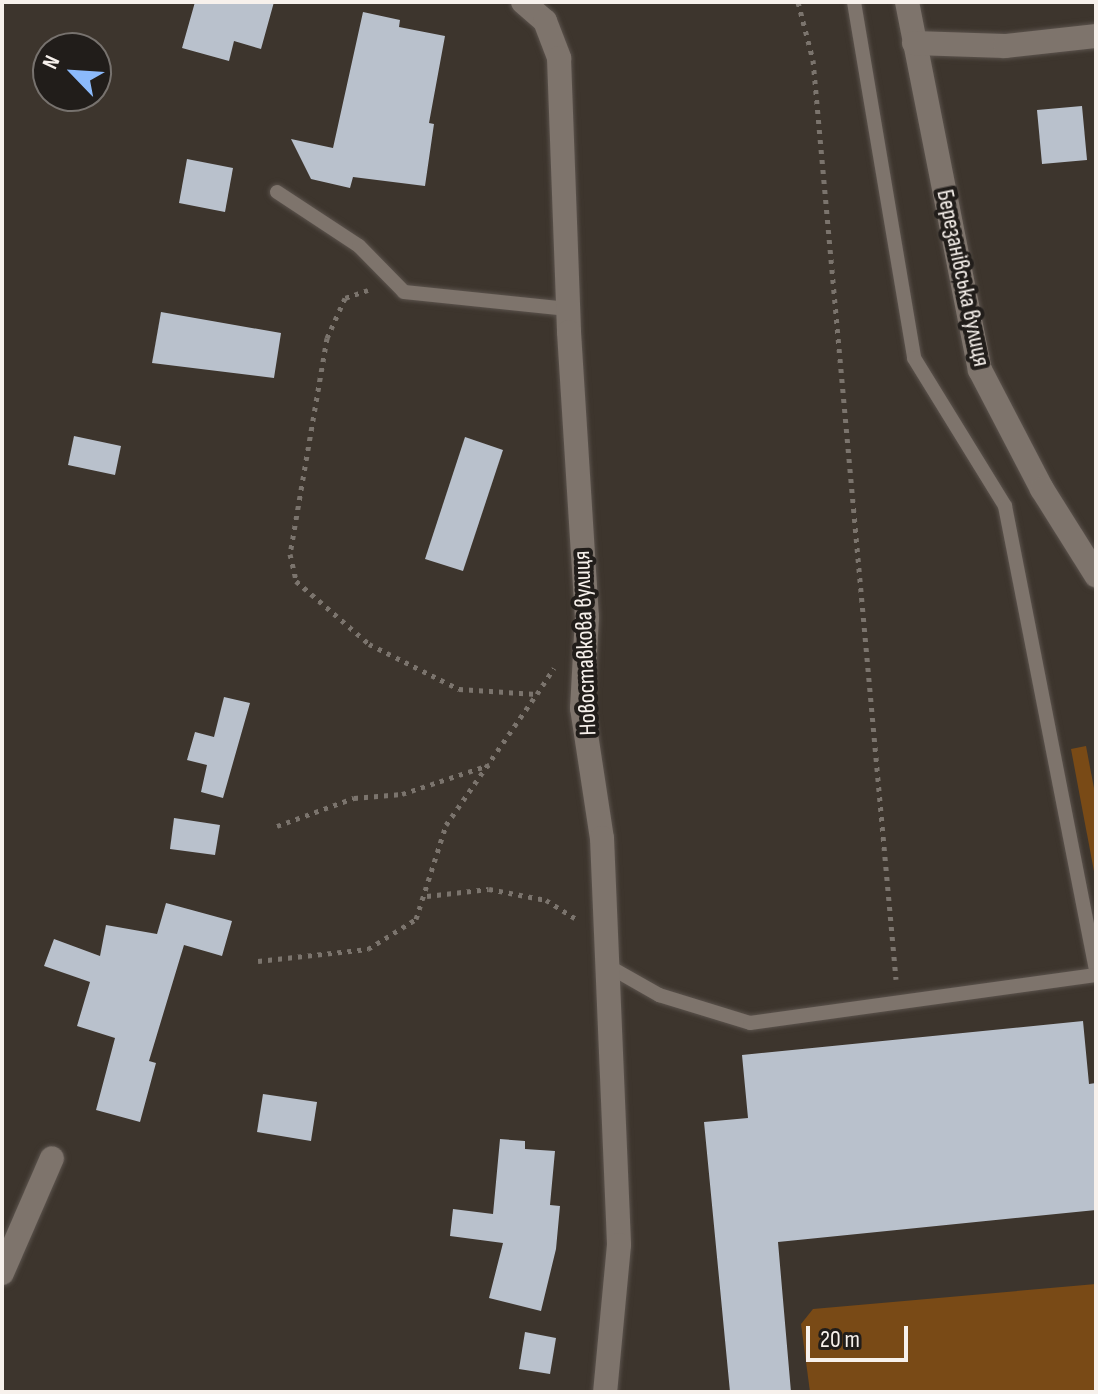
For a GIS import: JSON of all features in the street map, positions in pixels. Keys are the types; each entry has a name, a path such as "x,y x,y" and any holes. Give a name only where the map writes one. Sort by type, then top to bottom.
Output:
{"street":[{"name":"Новоставкова вулиця","path":"523,2 545,21 559,58 568,309 587,617 582,708 602,838 619,1245 605,1392"},
{"name":"Березанівська вулиця","path":"907,2 980,370 1042,489 1096,575"},
{"path":"914,43 1005,46 1096,36"},
{"path":"2,1273 52,1158"}],"lane":[{"path":"607,955 659,995 750,1023 1096,972 1005,506 914,358 854,2"},
{"path":"277,192 359,246 404,292 568,309"}],"path":[{"path":"798,2 813,60 898,1002"},
{"path":"404,292 373,289 345,298 327,338 290,554 296,581 369,644 459,689 537,694"},
{"path":"258,961 368,949 416,919 427,896 446,825 490,765 587,617"},
{"path":"277,826 354,798 402,794 490,765"},
{"path":"427,896 489,889 546,900 607,955"}],"shaded area":[{"path":"1086,746 1096,799 1096,882 1071,749"},
{"path":"1096,1284 1096,1392 810,1392 801,1324 813,1309"}],"building":[{"path":"195,2 274,2 261,49 234,41 229,61 182,48"},
{"path":"363,12 400,20 399,27 445,36 429,123 434,124 425,186 353,177 350,188 311,179 291,139 333,148"},
{"path":"1082,106 1087,160 1042,164 1037,110"},
{"path":"187,159 233,168 225,212 179,203"},
{"path":"161,312 281,333 274,378 152,363"},
{"path":"74,436 121,446 115,475 68,465"},
{"path":"465,437 503,450 463,571 425,559"},
{"path":"224,697 250,703 223,798 201,792 207,765 187,760 195,732 214,737"},
{"path":"174,818 220,825 215,855 170,849"},
{"path":"166,903 232,921 222,956 184,945 149,1061 156,1063 140,1122 96,1110 115,1038 77,1026 90,982 44,966 54,939 100,956 106,925 157,934"},
{"path":"1083,1021 1089,1084 1096,1083 1096,1210 778,1242 791,1392 730,1392 704,1122 748,1118 742,1055"},
{"path":"263,1094 317,1102 311,1141 257,1132"},
{"path":"500,1139 525,1141 525,1149 555,1151 550,1205 560,1206 556,1249 541,1311 489,1298 503,1243 450,1236 453,1209 493,1214"},
{"path":"525,1332 556,1338 550,1374 519,1369"}]}
